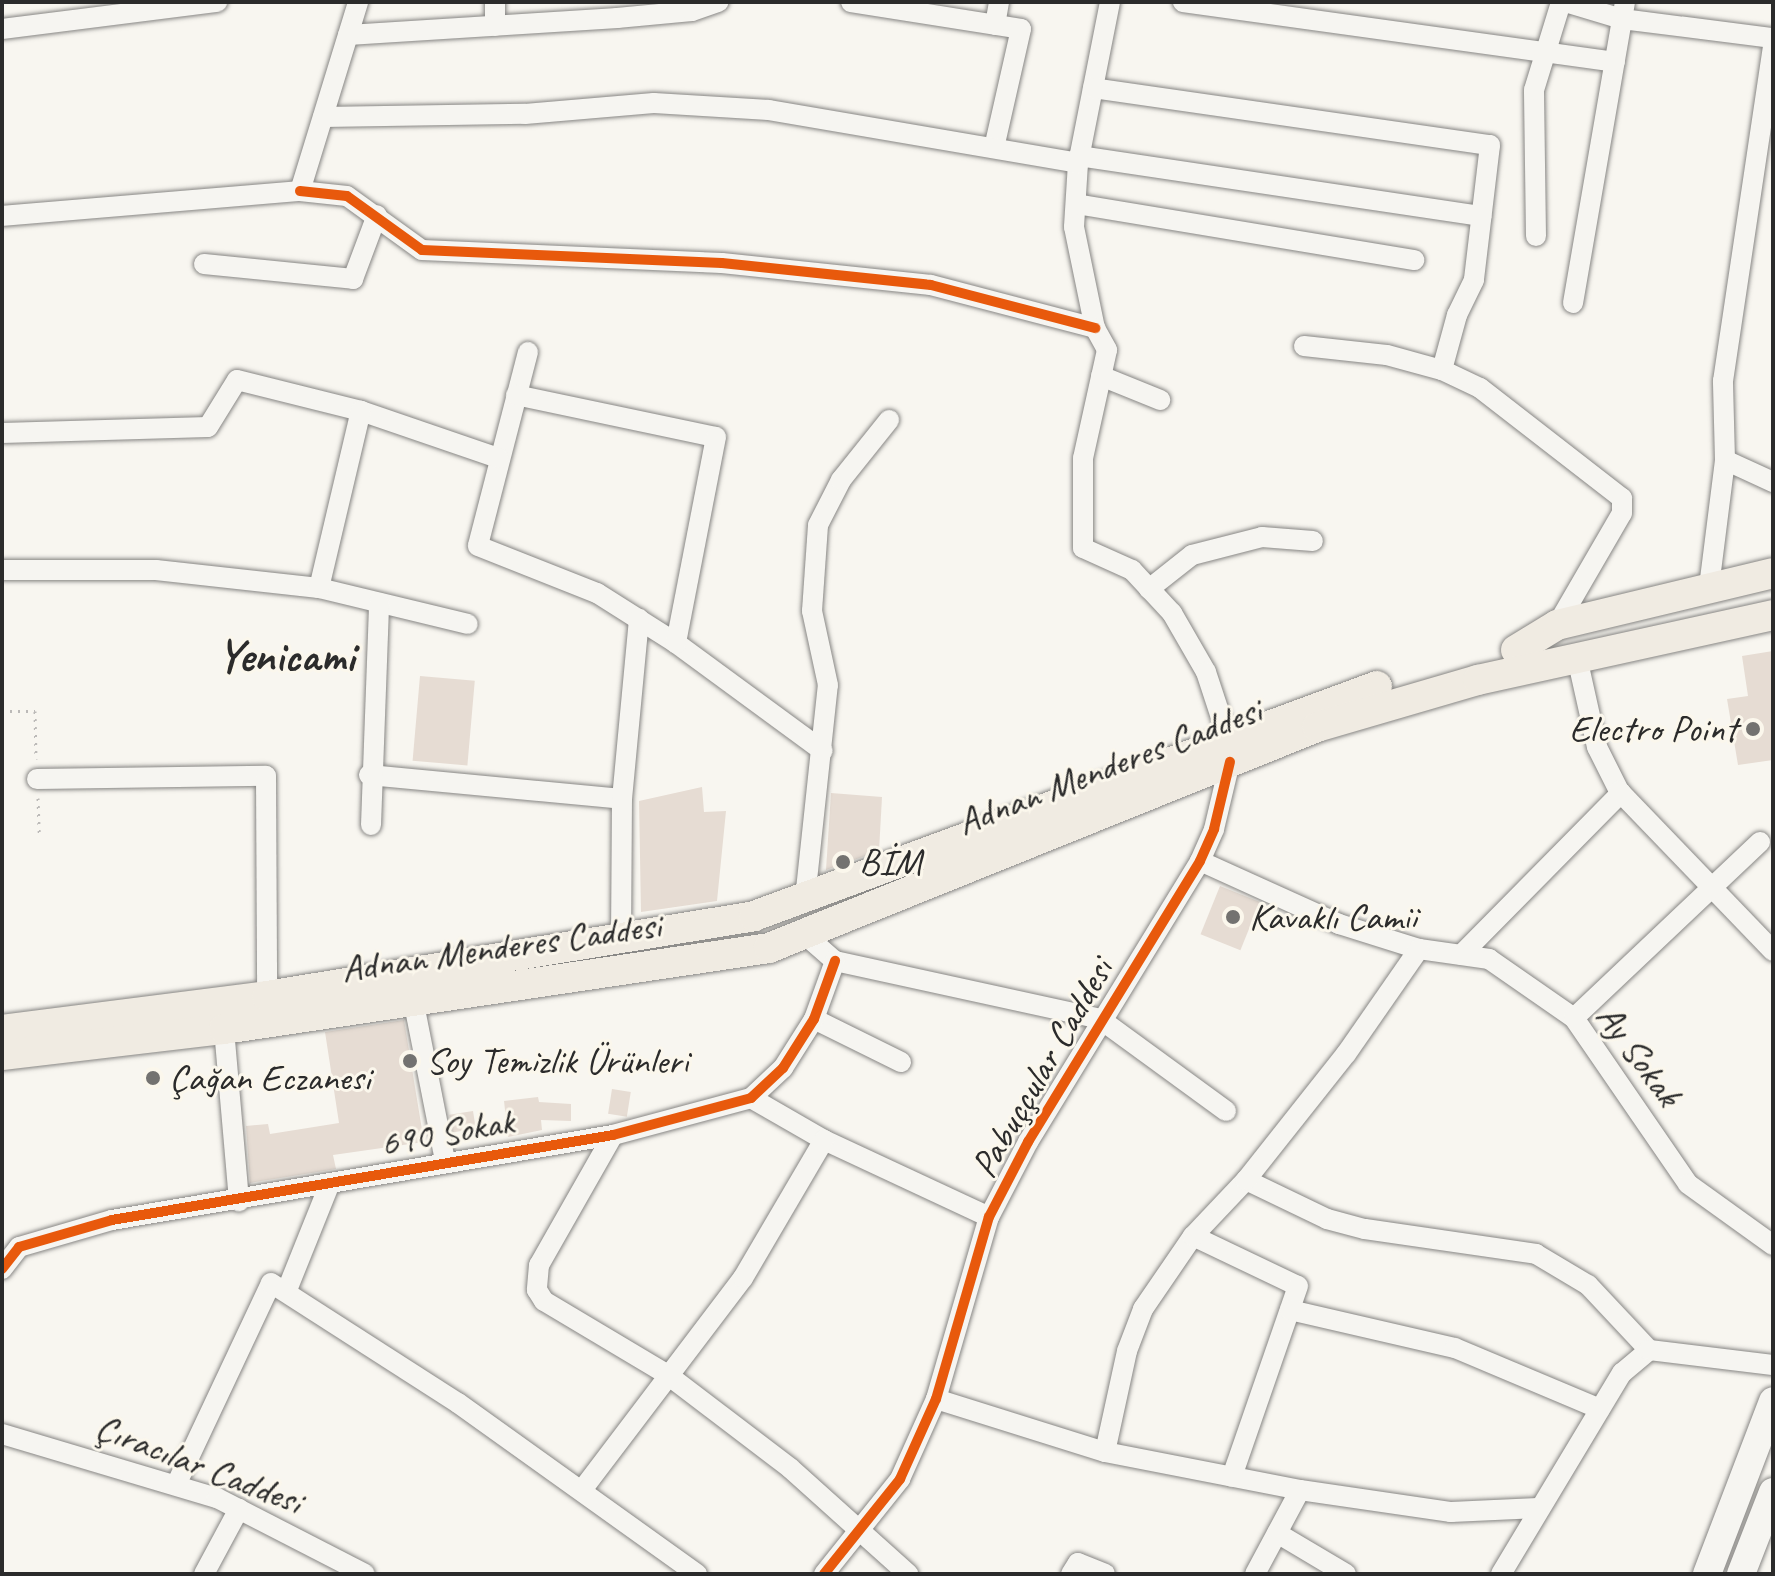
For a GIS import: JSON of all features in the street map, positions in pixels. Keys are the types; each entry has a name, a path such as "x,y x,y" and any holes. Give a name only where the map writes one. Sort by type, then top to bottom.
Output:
{"main road":[{"path":"1516,650 1557,625 1773,573"},
{"name":"Adnan Menderes Caddesi","path":"4,1050 224,1029 769,948 1229,750 1334,699 1516,650 1773,595"},
{"name":"Adnan Menderes Caddesi","path":"4,1050 58,1026 267,996 754,916 1229,750 1383,705 1773,615"},
{"path":"1565,662 1670,654 1773,633"},
{"path":"2,1013 58,1026"},
{"path":"1707,1574 1773,1401"},
{"path":"1741,1574 1773,1492"}],"street":[{"path":"2,29 217,2"},
{"path":"300,191 358,2"},
{"path":"495,2 495,26"},
{"path":"348,35 495,26 616,10 692,11 718,2"},
{"path":"851,2 1021,29 994,148"},
{"path":"995,25 999,2"},
{"path":"1110,2 1079,159 1074,227 1095,328 1107,350 1083,458 1083,548 1132,570 1172,613 1206,672 1229,750"},
{"path":"1183,2 1615,62"},
{"path":"1536,236 1534,90 1563,2 1773,38"},
{"path":"1573,303 1624,11"},
{"path":"1709,587 1725,460 1723,381 1773,46"},
{"path":"1093,88 1490,145 1474,280 1457,315 1442,370"},
{"path":"323,117 525,114 654,103 769,110 994,148 1482,216"},
{"path":"2,216 300,191 347,196 422,250 722,263 931,285 1095,328"},
{"path":"1076,204 1414,260"},
{"path":"204,264 353,279 377,215"},
{"path":"1304,346 1387,355 1442,370 1480,388 1622,498 1622,513 1557,625"},
{"path":"528,352 498,458 478,546 597,593 676,643 823,751"},
{"path":"1101,376 1160,400"},
{"path":"2,433 208,427 237,380 361,411 498,458"},
{"path":"516,395 716,437 676,643"},
{"path":"319,588 361,411"},
{"path":"805,899 828,685 812,611 818,525 841,480 889,420"},
{"path":"1725,460 1773,482"},
{"path":"1149,589 1192,555 1262,537 1313,541"},
{"path":"2,570 156,570 319,588 468,624"},
{"path":"371,825 369,775 379,603"},
{"path":"621,940 622,799 639,619"},
{"path":"1565,662 1597,747 1621,793 1773,951"},
{"name":"Pabuççular Caddesi","path":"824,1574 900,1479 936,1399 989,1217 1100,1019 1200,861 1214,829 1229,750"},
{"path":"369,775 622,799"},
{"path":"37,779 266,776 267,996"},
{"path":"1461,955 1621,793"},
{"path":"1574,1018 1760,842"},
{"name":"Ay Sokak","path":"1200,861 1339,924 1419,949 1489,959 1574,1018 1688,1184 1773,1245"},
{"path":"804,934 835,961 1100,1019 1226,1111"},
{"path":"1105,1452 1127,1351 1143,1309 1193,1236 1246,1180 1346,1054 1419,949"},
{"name":"690 Sokak","path":"2,1269 10,1245 112,1220 239,1201 445,1161 613,1135 751,1098 783,1068 814,1019 835,961"},
{"path":"413,999 445,1161"},
{"path":"814,1019 901,1062"},
{"path":"224,1029 239,1201"},
{"path":"751,1098 824,1140 989,1217"},
{"path":"613,1135 539,1265 537,1290 544,1301 668,1375 790,1468 859,1534 908,1574"},
{"path":"582,1490 743,1278 824,1140"},
{"path":"1246,1180 1327,1219 1365,1229 1536,1254 1588,1285 1649,1350 1773,1365"},
{"path":"287,1290 330,1183"},
{"path":"1193,1236 1298,1286 1232,1477"},
{"path":"176,1485 257,1307 271,1283 287,1290 582,1490 697,1574"},
{"path":"1290,1310 1455,1348 1600,1409"},
{"path":"1501,1574 1622,1373 1649,1350"},
{"path":"936,1399 1105,1452 1300,1490 1451,1512 1538,1508"},
{"name":"Çıracılar Caddesi","path":"2,1434 176,1485 239,1509 365,1574"},
{"path":"1255,1574 1300,1490"},
{"path":"204,1574 239,1509"},
{"path":"1277,1533 1346,1574"},
{"path":"1071,1574 1078,1563 1105,1574"}],"building":[{"name":"Electro Point","path":"1773,651 1773,760 1738,765 1727,699 1748,696 1742,656"},
{"path":"420,676 475,681 467,765 413,761"},
{"path":"702,787 704,812 726,811 717,901 641,912 639,801"},
{"path":"831,793 882,797 879,851 826,870"},
{"name":"Kavaklı Camii","path":"1220,886 1260,902 1240,950 1201,934"},
{"path":"404,1020 424,1142 333,1155 336,1169 250,1183 246,1126 268,1124 270,1134 339,1123 325,1032"},
{"path":"612,1089 631,1092 627,1117 608,1114"},
{"path":"538,1097 539,1102 571,1104 571,1121 541,1120 542,1130 508,1137 504,1101"},
{"path":"473,1111 476,1129 452,1133 449,1115"}],"cycle path":[{"path":"300,191 347,196 422,250 722,263 931,285 1095,328"},
{"path":"824,1574 900,1479 936,1399 989,1217 1028,1142 1200,861 1214,829 1230,762"},
{"path":"2,1269 19,1247 112,1220 613,1135 751,1098 783,1068 814,1019 835,961"}],"place":[{"name":"Electro Point","path":"1753,729"},
{"name":"BİM","path":"843,862"},
{"name":"Kavaklı Camii","path":"1233,917"},
{"name":"Soy Temizlik Ürünleri","path":"410,1061"},
{"name":"Çağan Eczanesi","path":"153,1078"}],"district":[{"name":"Yenicami","path":"286,656"}]}
